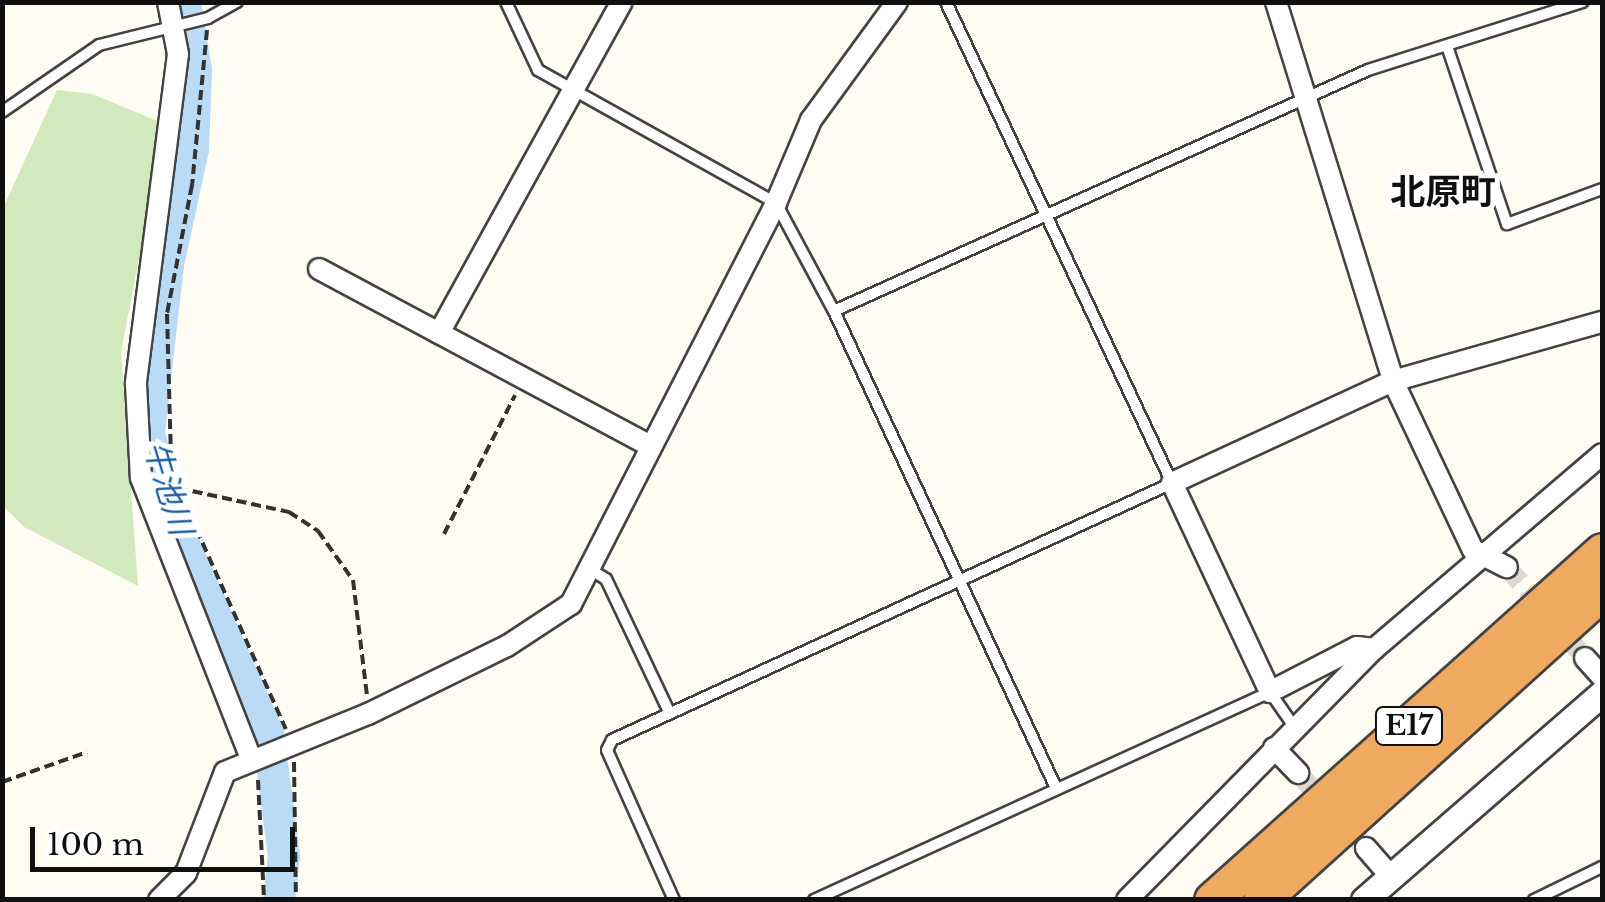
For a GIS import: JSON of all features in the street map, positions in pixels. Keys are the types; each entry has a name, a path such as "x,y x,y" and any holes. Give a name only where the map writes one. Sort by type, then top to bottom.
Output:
{"highway":[{"name":"E17","path":"1212,900 1602,551"},
{"name":"E17","path":"1261,900 1602,592"}],"street":[{"path":"439,333 622,2"},
{"path":"159,900 186,873 225,772 255,755 368,714 541,626 571,604 593,571 649,445 776,203 811,120 898,2"},
{"path":"1276,2 1309,96 1393,381 1473,550 1485,552 1507,567"},
{"path":"169,13 178,54 136,384 141,478 255,755"},
{"path":"320,269 649,445"},
{"path":"1374,649 1356,647 1270,692 1172,484 1393,381 1602,322"},
{"path":"1127,900 1374,649 1602,454"},
{"path":"1585,658 1602,677"},
{"path":"1368,898 1602,693"},
{"path":"1274,748 1298,773"},
{"path":"1366,848 1391,877"}],"lane":[{"path":"2,112 99,45 169,13 208,18 237,2"},
{"path":"506,2 538,70 571,92 776,203 834,311 1056,788"},
{"path":"674,900 606,750 612,740 1172,484 946,2"},
{"path":"834,311 1309,96 1583,2"},
{"path":"1447,46 1507,224 1602,189"},
{"path":"593,571 606,579 670,714"},
{"path":"814,900 1270,692 1295,728"},
{"path":"1534,900 1602,868"}],"path":[{"path":"208,18 192,185 168,314 178,488 290,742 296,900"},
{"path":"444,534 523,378"},
{"path":"178,488 289,512 318,531 353,580 368,714"},
{"path":"2,782 87,752"},
{"path":"255,755 264,812 264,900"}],"green space":[{"path":"57,90 92,94 165,124 121,352 138,586 24,527 3,506 3,208"}],"waterway":[{"name":"牛池川","path":"185,2 196,71 193,149 168,265 149,433 169,510 268,733 284,856 279,900"}],"tunnel":[{"path":"1507,567 1585,658"},
{"path":"1298,773 1366,848"}],"district":[{"name":"北原町","path":"1443,192"}]}
